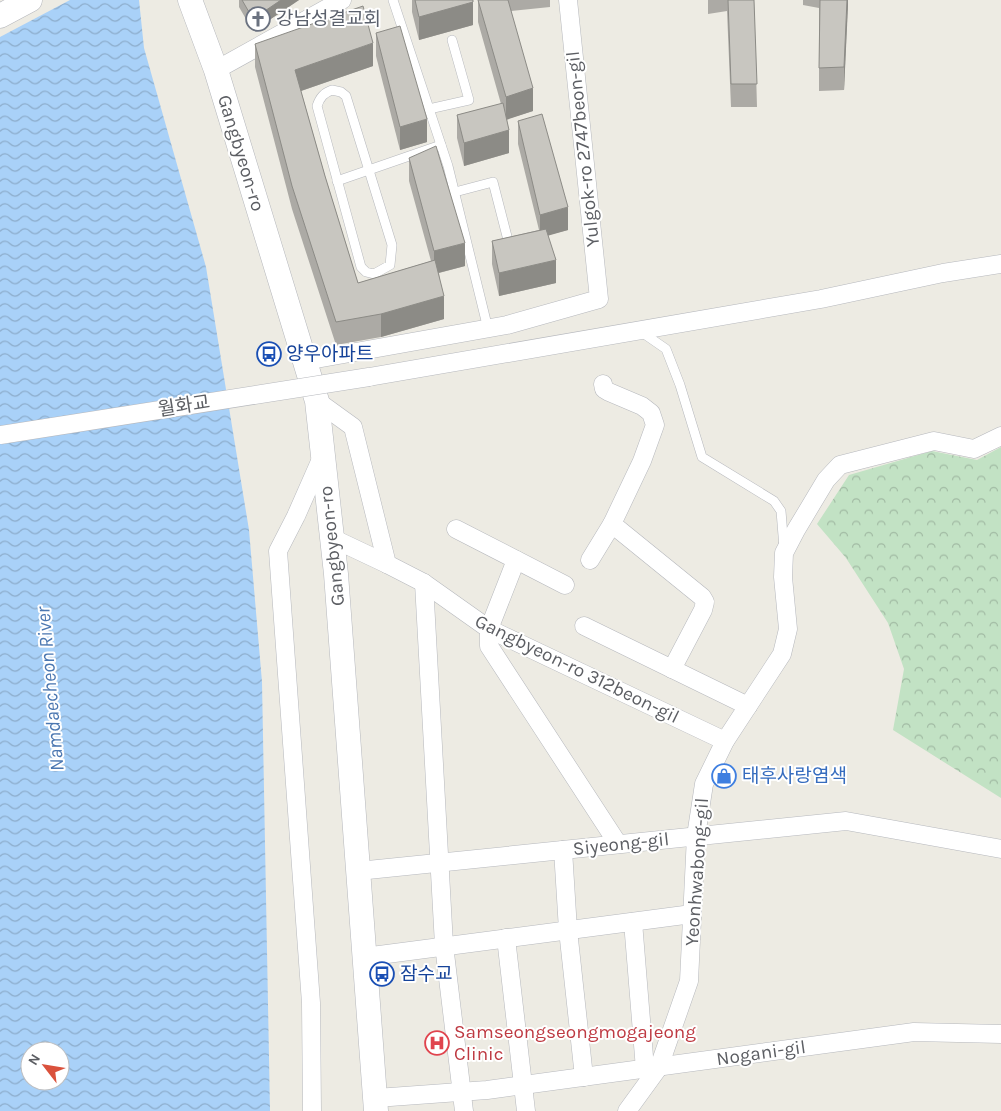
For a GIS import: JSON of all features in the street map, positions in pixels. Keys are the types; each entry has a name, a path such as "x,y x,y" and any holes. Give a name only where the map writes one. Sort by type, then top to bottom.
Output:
{"street":[{"path":"0,16 30,0"},
{"path":"216,70 342,0"},
{"name":"Yulgok-ro 2747beon-gil","path":"488,329 508,326 599,299 568,0"},
{"name":"Gangbyeon-ro","path":"188,3 216,70 316,400 332,538 376,1104"},
{"name":"월화교","path":"0,435 369,377 638,329 821,299 943,273 1001,264"},
{"path":"305,361 488,329"},
{"path":"590,560 612,524 642,461 655,425 651,413 642,406 604,389 603,384"},
{"path":"316,400 353,427 387,564"},
{"name":"Yeonhwabong-gil","path":"627,1111 652,1068 689,981 696,836 704,784 724,741 782,654 786,643 788,628 783,577 784,553 826,480 840,465 934,441 974,450 1001,436"},
{"path":"312,1111 312,1003 278,551 322,457"},
{"path":"612,524 702,597 705,602 704,610 672,669"},
{"path":"456,529 565,585"},
{"name":"Gangbyeon-ro 312beon-gil","path":"332,538 424,583 489,629 724,741"},
{"path":"516,560 489,629 488,641 492,652 618,844"},
{"path":"424,583 444,945 464,1111"},
{"path":"584,626 748,706"},
{"name":"Siyeong-gil","path":"358,871 846,821 1001,849"},
{"path":"563,850 568,930 584,1077"},
{"path":"364,956 692,914"},
{"path":"633,922 652,1068"},
{"path":"506,938 526,1111"},
{"name":"Nogani-gil","path":"376,1104 523,1086 914,1032 1001,1034"}],"lane":[{"path":"393,0 441,145 488,329"},
{"path":"429,110 469,100 452,40"},
{"path":"332,90 341,92 346,96 392,245 390,266 383,271 374,274 366,272 360,267 337,181 317,106 320,98 332,90"},
{"path":"337,181 441,145"},
{"path":"454,192 493,182 510,248"},
{"path":"638,329 666,349 680,385 702,457 774,501 781,511 784,553"}],"green space":[{"path":"1001,447 1001,798 893,730 904,669 888,623 846,558 817,524 849,475 932,451 977,460"}],"water":[{"name":"Namdaecheon River","path":"0,0 139,0 144,48 206,267 249,530 262,682 270,1111 0,1111"}],"pier":[{"path":"0,0 70,0 0,37"}],"building":[{"path":"242,0 281,0 253,19"},
{"path":"415,0 473,0 473,2 419,17"},
{"path":"478,0 508,0 533,88 506,97"},
{"path":"728,0 754,0 757,84 731,84"},
{"path":"820,0 847,0 844,67 819,68"},
{"path":"363,6 373,43 295,70 358,283 435,260 444,296 381,314 336,322 292,186 255,44"},
{"path":"400,26 427,119 400,127 376,33"},
{"path":"503,103 509,130 464,143 457,115"},
{"path":"542,114 568,207 540,215 518,121"},
{"path":"436,146 465,243 434,251 409,158"},
{"path":"546,229 556,260 499,273 492,241"}],"place":[{"name":"강남성결교회","path":"258,19"},
{"name":"양우아파트","path":"269,354"},
{"name":"태후사랑염색","path":"724,776"},
{"name":"잠수교","path":"382,974"},
{"name":"Samseongseongmogajeong Clinic","path":"437,1043"}]}
